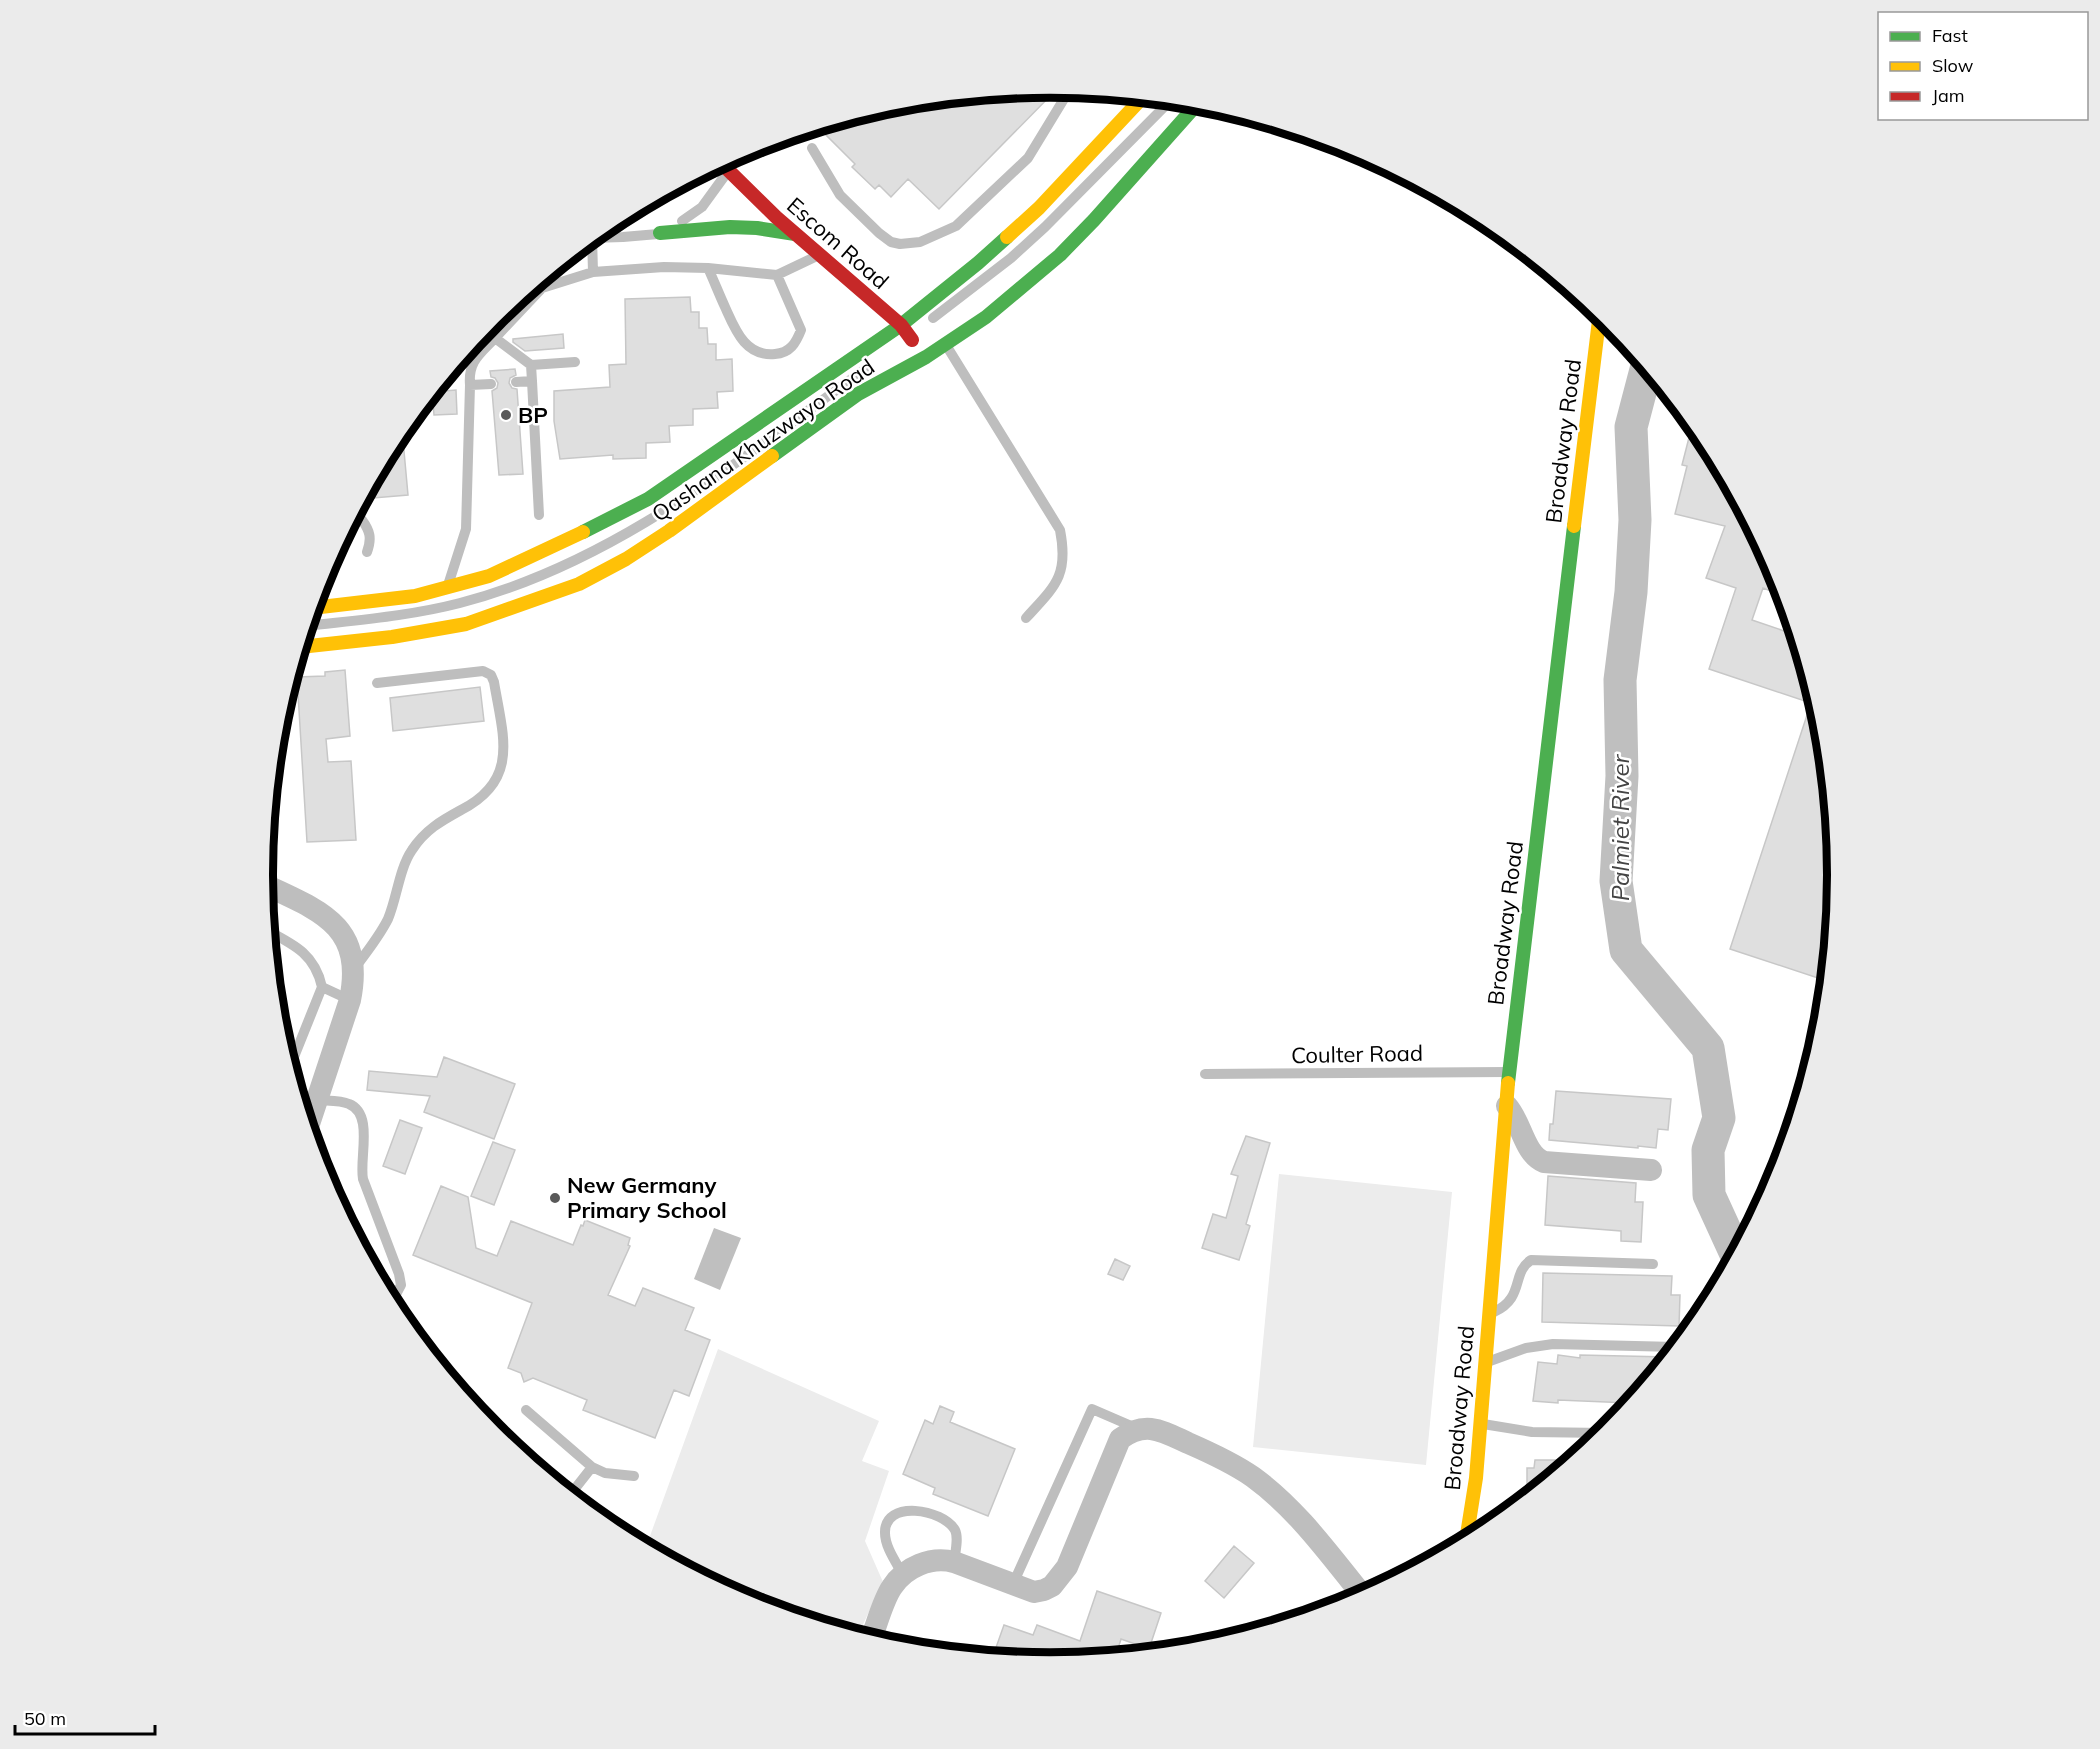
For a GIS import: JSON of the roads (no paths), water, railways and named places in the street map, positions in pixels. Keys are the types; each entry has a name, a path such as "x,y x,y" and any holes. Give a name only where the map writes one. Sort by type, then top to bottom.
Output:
{"main road":[{"name":"Qashana Khuzwayo Road","path":"321,607 395,600 489,576 528,560 648,499 911,332 978,263 1039,208 1138,103"},
{"name":"Qashana Khuzwayo Road","path":"307,646 392,637 466,624 579,584 626,559 669,531 858,394 926,357 986,317 1060,255 1192,110"},
{"name":"Escom Road","path":"726,169 795,234 911,332 926,357"},
{"path":"660,233 730,227 757,228 795,234"},
{"name":"Broadway Road","path":"1468,1529 1476,1478 1509,1072 1599,325"}],"street":[{"path":"274,889 317,910 337,927 351,951 355,979 351,1000 312,1116"},
{"path":"1507,1106 1517,1119 1532,1154 1537,1159 1544,1162 1652,1170"},
{"path":"874,1631 897,1581 933,1560 944,1559 954,1562 1034,1592 1044,1590 1058,1580 1067,1567 1120,1439 1137,1429 1150,1428 1165,1433 1231,1463 1254,1478 1288,1507 1356,1588"}],"lane":[{"path":"812,148 840,195 879,233 891,242 900,244 920,242 956,226 1028,158 1063,98"},
{"path":"911,332 1011,258 1045,227 1165,106"},
{"path":"607,236 660,233 691,216 702,207 722,171"},
{"path":"592,247 593,272"},
{"path":"447,588 466,529 469,371 473,363 542,288 593,272 664,267 708,268 777,275 819,254"},
{"path":"708,268 739,338 754,351 766,355 779,354 790,349 801,330 777,275"},
{"path":"495,338 531,365 575,362"},
{"path":"946,344 1060,530 1063,560 1061,572 1053,589 1026,618"},
{"path":"314,625 397,616 460,603 566,566 635,530 680,502 880,358"},
{"path":"531,365 539,515"},
{"path":"516,382 532,381"},
{"path":"470,385 492,384"},
{"path":"362,520 370,534 371,542 367,552"},
{"path":"354,969 388,919 410,853 420,838 434,824 478,802 488,793 502,765 504,743 495,682 483,671 377,683"},
{"path":"276,936 304,953 314,963 322,987 295,1056"},
{"path":"322,987 351,1000"},
{"name":"Coulter Road","path":"1205,1074 1509,1072"},
{"path":"317,1100 351,1105 358,1110 363,1119 361,1168 363,1179 399,1274 401,1285 396,1294"},
{"path":"1488,1314 1506,1305 1513,1297 1521,1272 1531,1260 1653,1264"},
{"path":"1485,1362 1526,1348 1553,1344 1667,1347"},
{"path":"1013,1584 1092,1409 1137,1429"},
{"path":"526,1410 592,1467 605,1473 634,1476"},
{"path":"1480,1424 1532,1432 1590,1433"},
{"path":"575,1489 592,1467"},
{"path":"897,1581 885,1533 889,1521 902,1512 909,1510 926,1512 938,1516 954,1529 957,1536 954,1562"}],"waterway":[{"name":"Palmiet River","path":"1645,375 1631,427 1635,520 1631,592 1620,680 1622,776 1616,881 1626,950 1708,1048 1719,1118 1708,1150 1709,1195 1732,1246"}],"place":[{"name":"BP","path":"506,415"},
{"name":"New Germany Primary School","path":"555,1198"}]}
